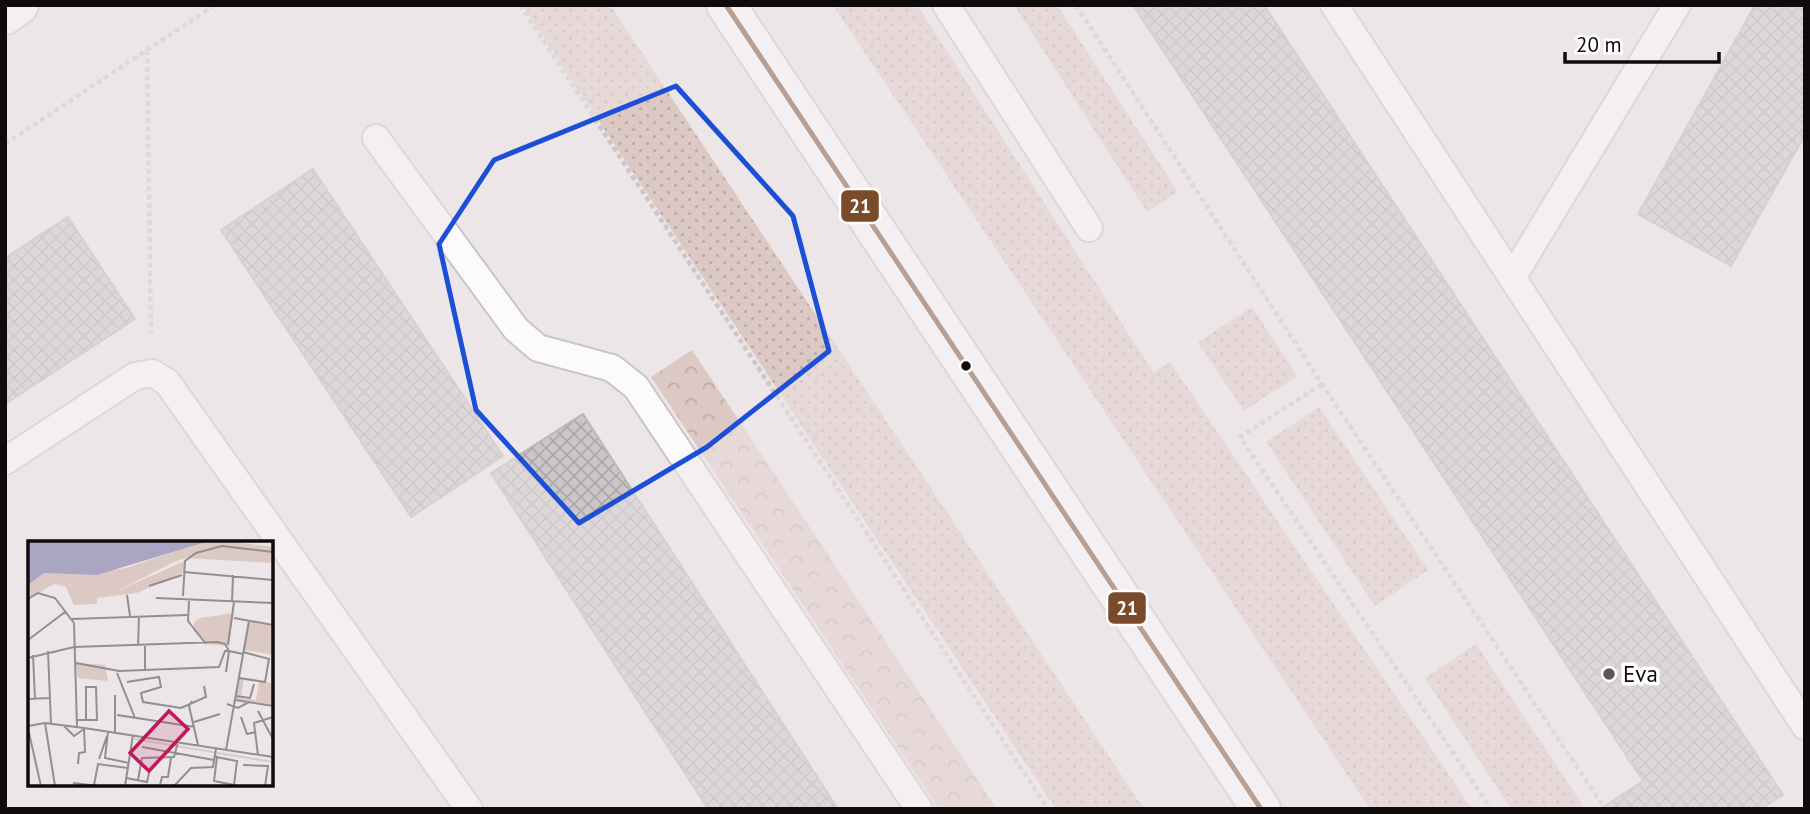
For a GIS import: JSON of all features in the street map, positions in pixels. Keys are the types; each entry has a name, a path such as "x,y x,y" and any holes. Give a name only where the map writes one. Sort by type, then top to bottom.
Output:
{"main road":[{"path":"5,15 19,5"},
{"path":"726,5 1261,809"}],"lane":[{"path":"946,5 1089,228"},
{"path":"1334,5 1803,718"},
{"path":"1512,278 1677,5"},
{"path":"376,138 516,329 538,348 612,368 636,387 919,809"},
{"path":"5,461 135,376 152,373 167,382 469,809"}],"path":[{"path":"5,144 215,5"},
{"path":"520,5 1048,809"},
{"path":"1076,5 1322,384 1605,809"},
{"path":"147,50 152,373"},
{"path":"1322,384 1240,437 1491,809"}],"highlighted area":[{"path":"676,86 793,216 829,351 707,447 579,523 476,410 439,244 494,160"}],"green space":[{"path":"522,5 610,5 1144,809 1056,809"},
{"path":"833,5 917,5 1153,372 1170,362 1472,809 1370,809"},
{"path":"1014,5 1057,5 1178,192 1147,212"},
{"path":"1252,307 1297,376 1244,411 1198,342"},
{"path":"692,350 997,809 939,809 651,377"},
{"path":"1319,407 1428,570 1375,606 1266,442"},
{"path":"1476,644 1585,809 1511,809 1425,678"}],"building":[{"path":"1133,5 1264,5 1783,795 1761,809 1600,809 1643,781"},
{"path":"1755,5 1805,5 1805,135 1731,266 1638,214"},
{"path":"313,169 503,456 411,517 221,230"},
{"path":"68,217 135,319 5,404 5,258"},
{"path":"583,414 838,809 708,809 491,473"}],"transit line":[{"name":"21","path":"726,5 1261,809"}],"place":[{"name":"Eva","path":"1609,674"}]}
